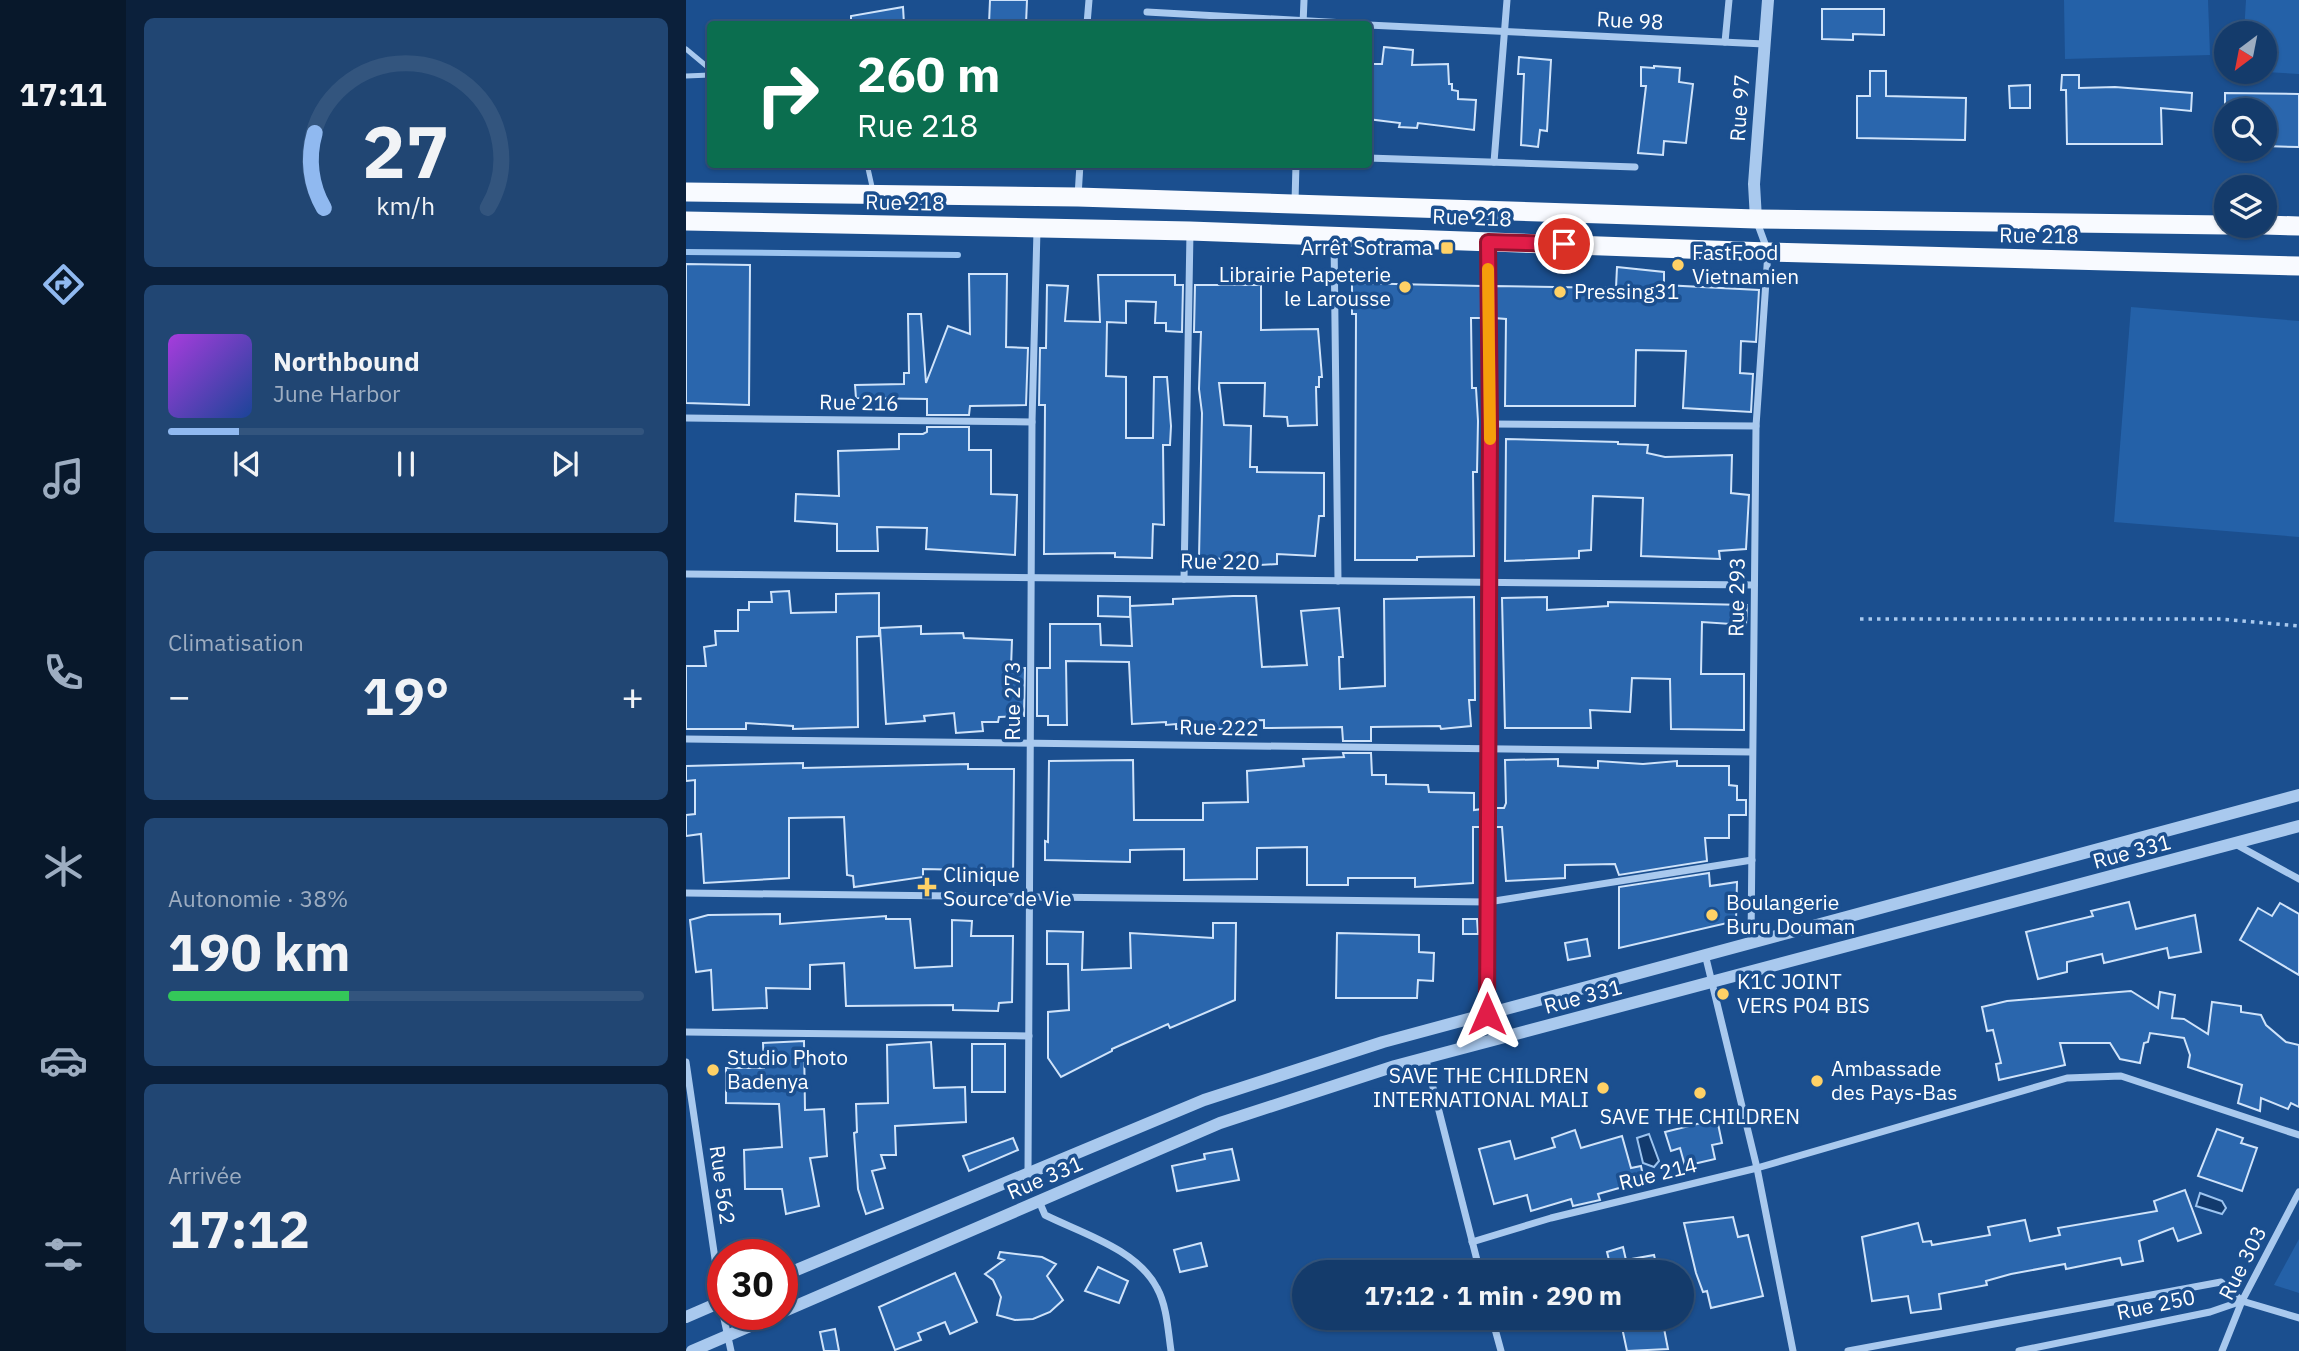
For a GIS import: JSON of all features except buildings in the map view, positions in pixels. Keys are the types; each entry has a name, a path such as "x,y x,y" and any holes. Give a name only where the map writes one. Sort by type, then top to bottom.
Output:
{"highway":[{"name":"Rue 218","path":"686,192 1078,197 1755,219 2214,225"},
{"name":"Rue 218","path":"686,220 1189,231 1768,252 2299,266"},
{"path":"2277,225 2299,226"}],"street":[{"path":"1087,21 1089,0"},
{"path":"1303,21 1304,0"},
{"path":"1494,162 1507,0"},
{"path":"1725,43 1728,0"},
{"name":"Rue 97","path":"1755,219 1754,184 1768,0"},
{"path":"1147,12 1275,21"},
{"name":"Rue 98","path":"1372,25 1764,44"},
{"path":"1372,158 1635,167"},
{"path":"1078,197 1080,168"},
{"path":"1295,203 1296,168"},
{"path":"1755,219 1768,252"},
{"name":"Rue 273","path":"1028,1173 1032,422 1037,229"},
{"path":"1184,579 1189,231"},
{"path":"1334,237 1338,581"},
{"path":"1487,1014 1490,582 1488,242"},
{"name":"Rue 293","path":"1751,943 1756,426 1768,252"},
{"name":"Rue 216","path":"686,418 1032,422"},
{"path":"1490,424 1756,426"},
{"name":"Rue 220","path":"686,574 1754,585"},
{"name":"Rue 222","path":"686,740 1752,751"},
{"name":"Rue 331","path":"798,1269 1204,1100 1383,1042 2299,795"},
{"name":"Rue 331","path":"798,1305 1220,1122 1395,1066 2236,845 2299,826"},
{"path":"2236,845 2299,879"},
{"path":"686,893 1488,902 1752,860"},
{"path":"1705,954 1757,1168 1793,1351"},
{"path":"686,1032 1029,1036"},
{"path":"1426,1060 1477,1260"},
{"name":"Rue 562","path":"686,1062 712,1239"},
{"name":"Rue 214","path":"1472,1242 1551,1218 1757,1168 1852,1138 2067,1078 2121,1076 2299,1135"},
{"name":"Rue 303","path":"2222,1351 2242,1301 2299,1192"},
{"path":"1039,1201 1045,1215 1118,1251 1147,1274 1163,1304 1171,1351"},
{"path":"1848,1351 2221,1282 2242,1301 2299,1318"},
{"name":"Rue 250","path":"2019,1351 2210,1312 2242,1301"},
{"path":"686,1317 707,1312"},
{"name":"Rue 562","path":"727,1330 731,1351"},
{"name":"Rue 331","path":"692,1351 742,1330"},
{"path":"1495,1330 1501,1351"}],"lane":[{"path":"686,49 707,66"},
{"path":"686,76 707,75"},
{"path":"868,168 874,194"}],"path":[{"path":"1860,619 2221,619 2299,626"}],"shaded area":[{"path":"2064,0 2208,0 2210,55 2065,59"},
{"path":"2246,0 2299,0 2299,74 2277,73 2277,21 2245,21"},
{"path":"2131,307 2299,321 2299,537 2114,522"},
{"path":"1649,1134 1659,1161 1654,1167 1643,1163 1637,1138"},
{"path":"2200,1193 2222,1201 2226,1208 2222,1214 2196,1206"},
{"path":"2299,1239 2299,1293 2274,1285"}],"waterway":[{"path":"686,252 958,255"}],"slow traffic":[{"path":"1488,269 1490,439"}],"place":[{"name":"Arrêt Sotrama","path":"1447,248"},
{"name":"FastFood Vietnamien","path":"1678,265"},
{"name":"Librairie Papeterie le Larousse","path":"1405,287"},
{"name":"Pressing31","path":"1560,292"},
{"name":"Clinique Source de Vie","path":"927,887"},
{"name":"Boulangerie Buru Douman","path":"1712,915"},
{"name":"K1C JOINT VERS P04 BIS","path":"1723,994"},
{"name":"Studio Photo Badenya","path":"713,1070"},
{"name":"Ambassade des Pays-Bas","path":"1817,1081"},
{"name":"SAVE THE CHILDREN INTERNATIONAL MALI","path":"1603,1088"},
{"name":"SAVE THE CHILDREN","path":"1700,1093"}],"route":[{"path":"1487,1014 1490,424 1488,242 1564,244"}]}
